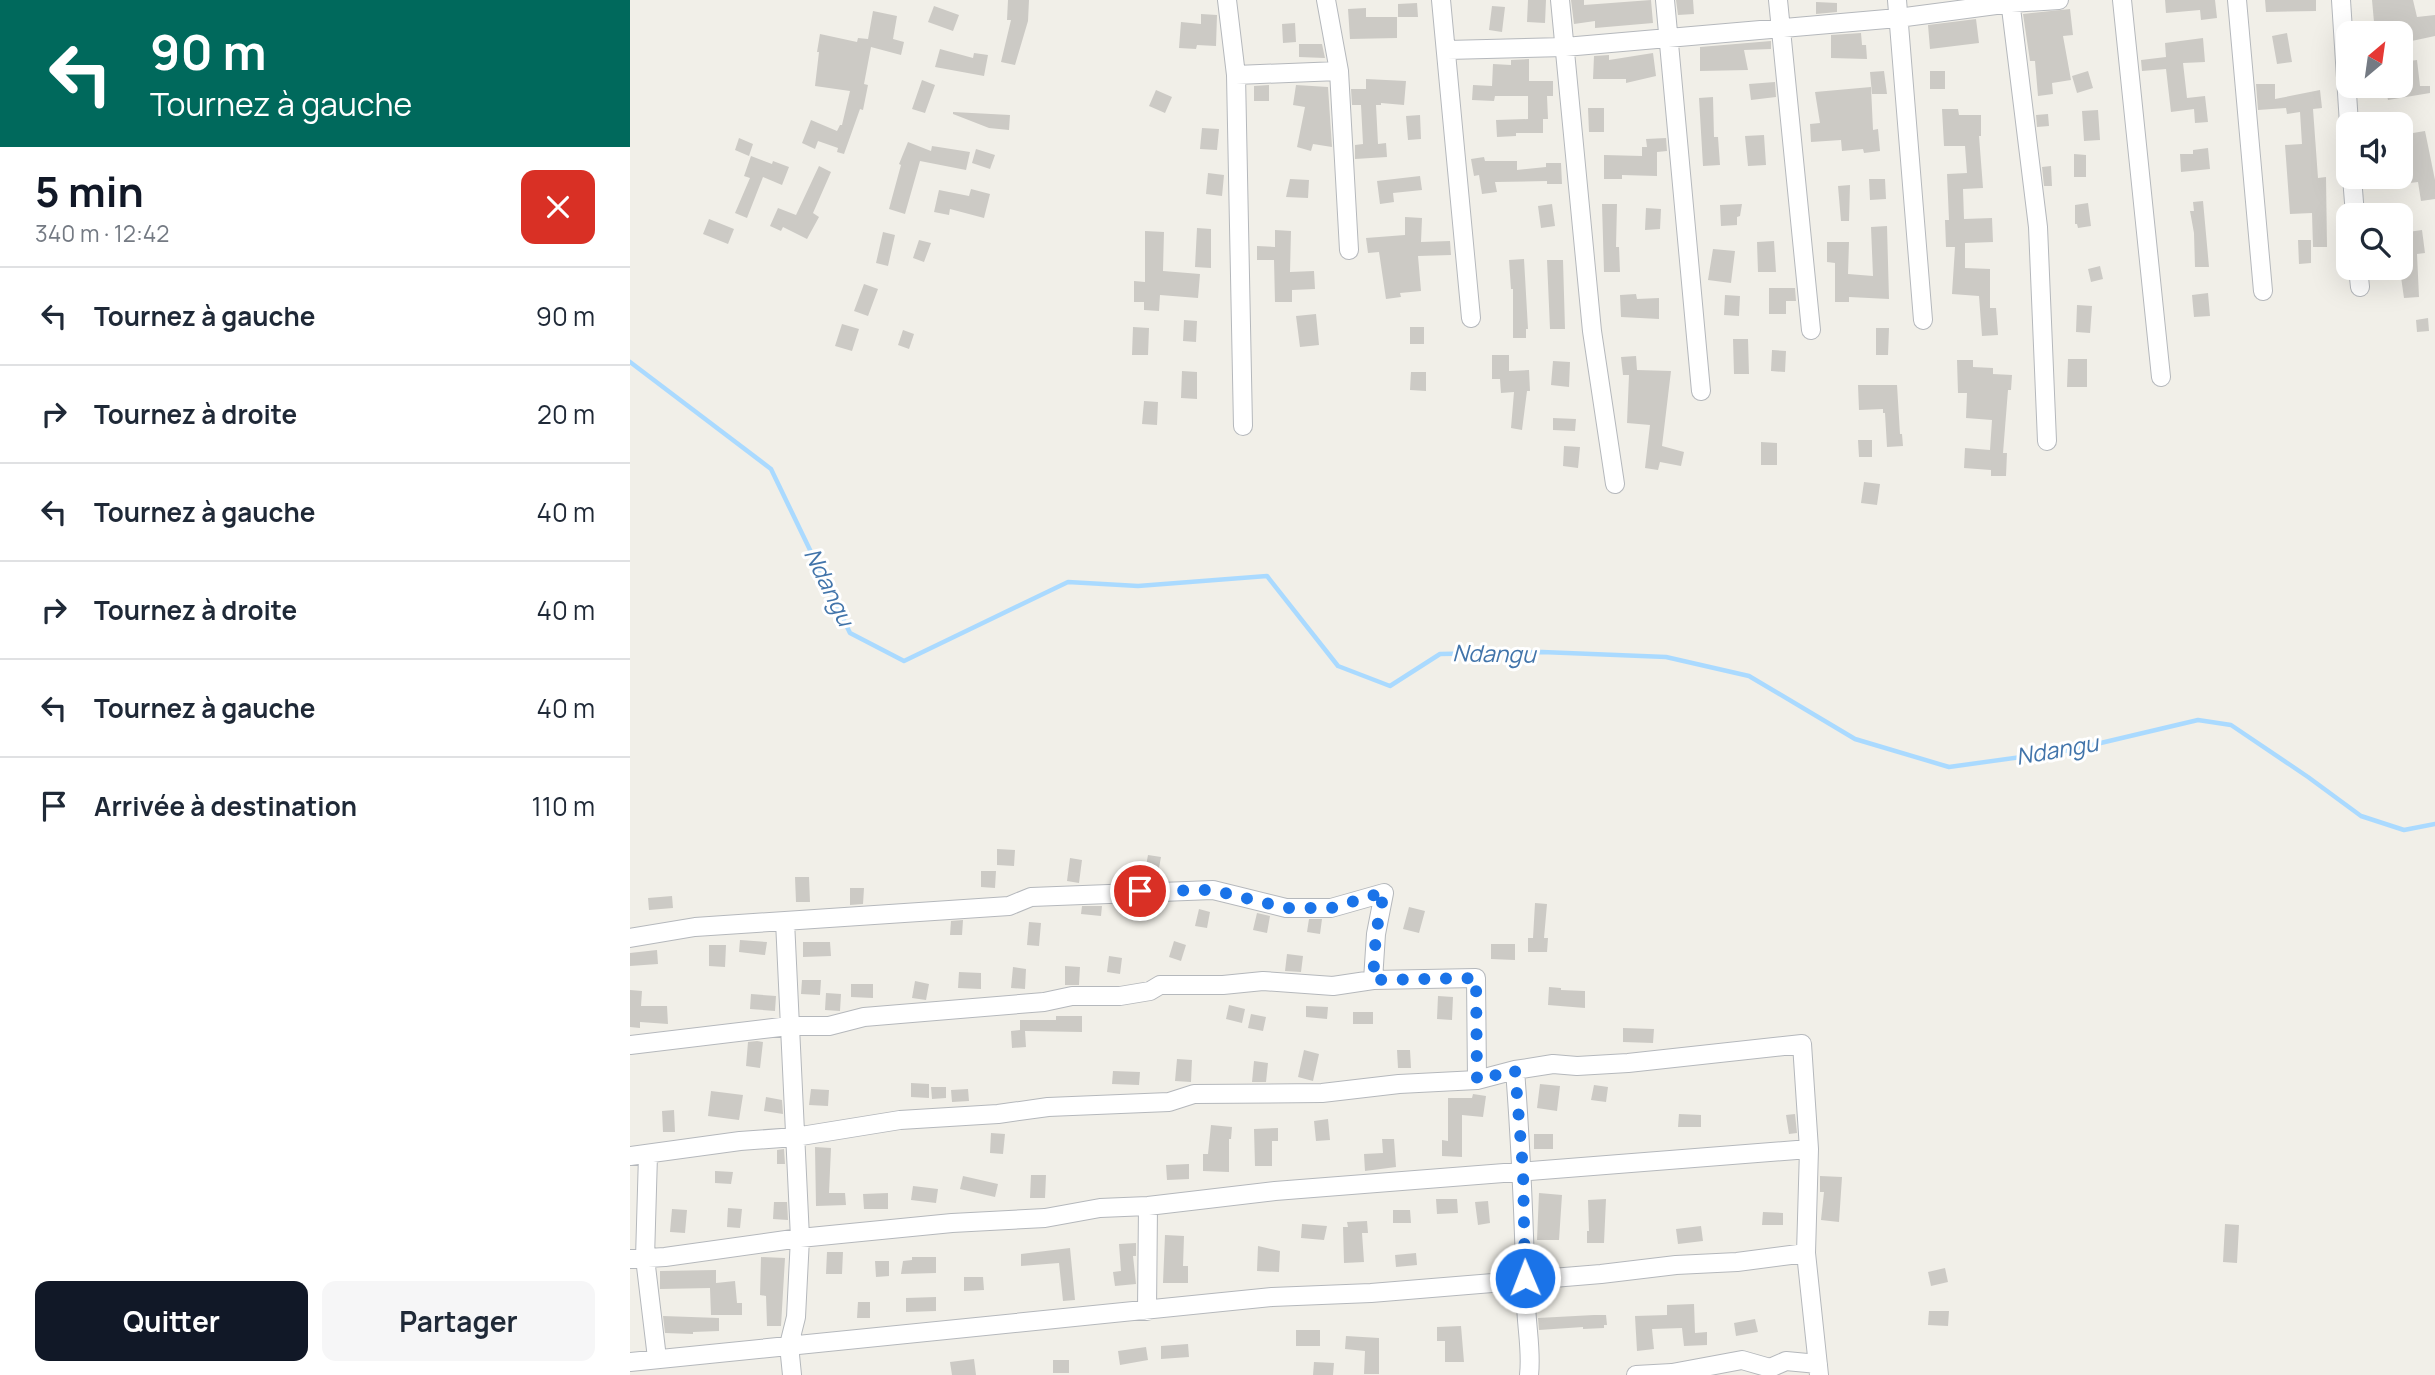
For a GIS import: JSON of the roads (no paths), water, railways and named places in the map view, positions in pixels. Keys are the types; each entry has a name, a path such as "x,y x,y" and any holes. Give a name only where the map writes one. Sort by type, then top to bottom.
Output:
{"street":[{"path":"1227,0 1236,75 1243,426"},
{"path":"1326,0 1339,71 1349,250"},
{"path":"1441,0 1471,318"},
{"path":"1560,0 1591,331 1615,484"},
{"path":"1665,0 1701,391"},
{"path":"1778,0 1811,330"},
{"path":"1447,50 1565,47 1781,28 1897,9 2059,0"},
{"path":"2122,0 2161,377"},
{"path":"2237,0 2263,290"},
{"path":"2341,0 2348,112"},
{"path":"2010,2 2038,227 2047,441"},
{"path":"1897,9 1923,320"},
{"path":"1236,75 1339,71"},
{"path":"2359,280 2360,287"},
{"path":"630,938 695,926 1009,906 1031,897 1213,890 1286,908 1331,908 1384,892 1376,933 1373,980"},
{"path":"785,921 800,1238 796,1317 789,1345 792,1375"},
{"path":"630,1045 789,1026 829,1026 864,1017 1044,1002 1072,996 1120,996 1150,991 1160,985 1223,985 1263,981 1332,985 1373,980 1476,978 1477,1080"},
{"path":"657,1358 637,1258 639,1155 740,1141 795,1137 900,1120 998,1114 1048,1107 1168,1102 1194,1094 1322,1093 1399,1084 1477,1080 1553,1064 1577,1066 1628,1063 1802,1044 1809,1149 1807,1253 1819,1370 1786,1361 1770,1368 1742,1360 1672,1373 1636,1375"},
{"path":"1515,1070 1523,1170 1526,1328 1531,1356 1529,1375"},
{"path":"637,1258 665,1257 800,1238 952,1223 1045,1218 1100,1208 1147,1206 1275,1191 1809,1149"},
{"path":"1147,1206 1147,1311"},
{"path":"635,1366 657,1358 1272,1297 1371,1293 1525,1278 1601,1274 1676,1265 1737,1262 1807,1253"}],"waterway":[{"name":"Ndangu","path":"630,362 771,469 850,633 904,661 1068,582 1138,586 1267,576 1338,666 1390,686 1440,654 1542,652 1666,657 1749,676 1855,739 1949,767 2071,750 2198,720 2231,725 2361,816 2404,830 2435,824"}]}
